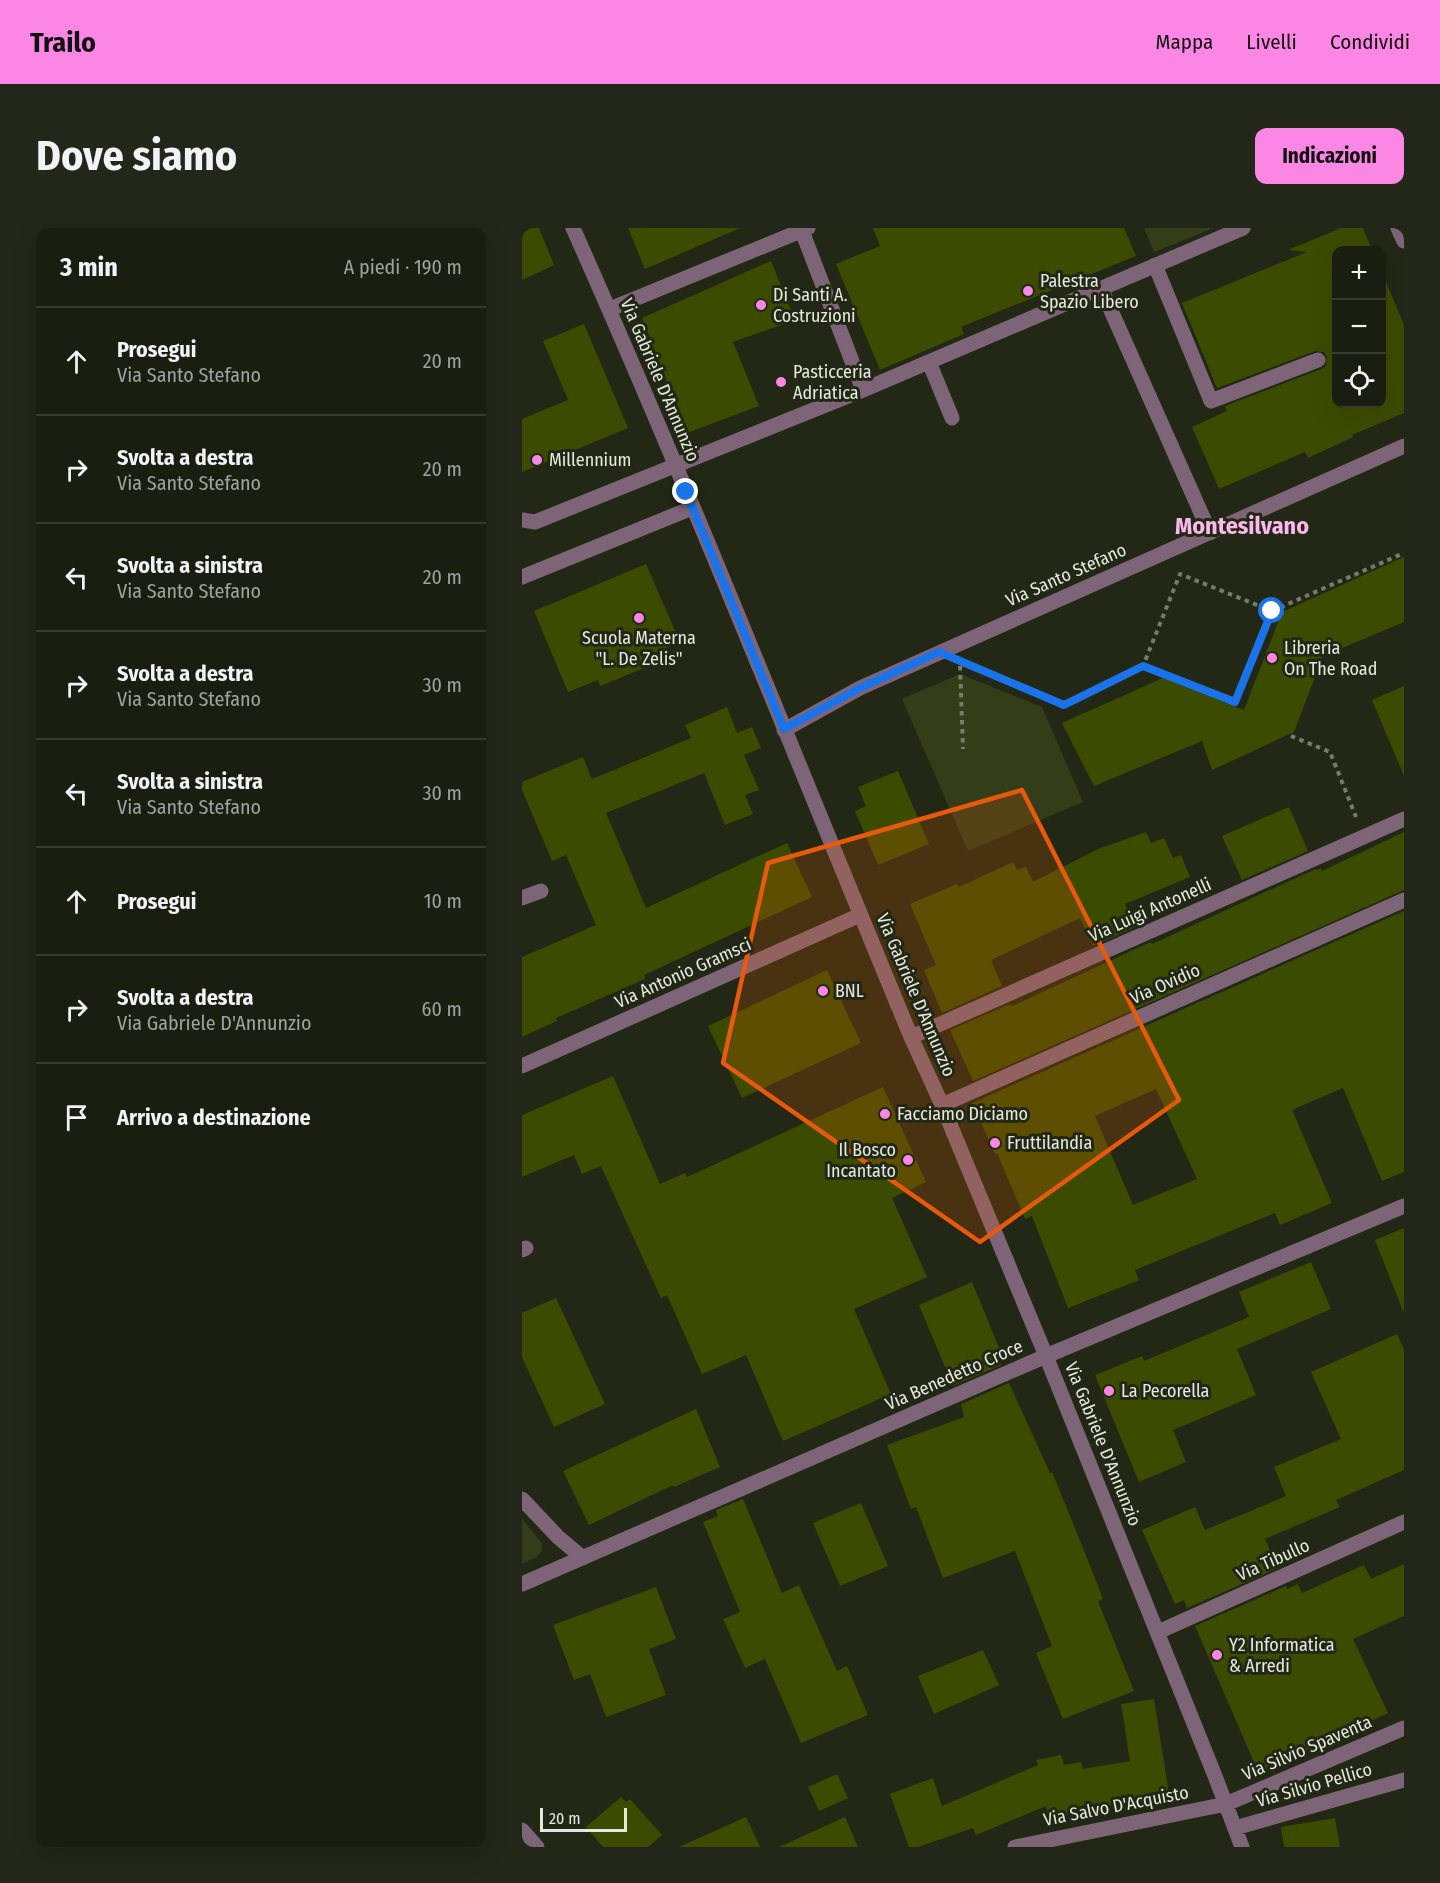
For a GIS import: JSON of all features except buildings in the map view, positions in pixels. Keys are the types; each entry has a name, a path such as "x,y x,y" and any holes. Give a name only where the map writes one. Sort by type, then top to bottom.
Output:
{"street":[{"name":"Via Gabriele D'Annunzio","path":"573,228 610,309 860,915 1046,1356 1242,1847"},
{"path":"522,520 535,522 863,390 1243,228"},
{"path":"1398,228 1404,241"},
{"path":"610,309 805,229 863,390"},
{"path":"1155,266 1211,401 1318,360"},
{"path":"1101,288 1209,533"},
{"path":"928,362 952,418"},
{"name":"Via Santo Stefano","path":"784,729 860,688 939,652 1404,447"},
{"path":"522,577 692,508"},
{"name":"Via Luigi Antonelli","path":"911,1037 1404,819"},
{"path":"522,898 541,891"},
{"name":"Via Ovidio","path":"942,1105 1404,900"},
{"name":"Via Antonio Gramsci","path":"522,1066 860,915"},
{"name":"Via Benedetto Croce","path":"522,1584 1046,1356 1404,1206"},
{"path":"522,1499 558,1537 584,1558"},
{"name":"Via Tibullo","path":"1158,1632 1404,1522"},
{"name":"Via Silvio Spaventa","path":"1226,1804 1404,1728"},
{"name":"Via Silvio Pellico","path":"1235,1828 1404,1780"},
{"name":"Via Salvo D'Acquisto","path":"1014,1847 1226,1804"},
{"path":"522,1830 537,1847"}],"path":[{"path":"1143,666 1235,702 1272,611 1404,553"},
{"path":"939,652 1064,705 1143,666 1180,574 1272,611"},
{"path":"960,674 963,749"},
{"path":"1291,736 1330,752 1365,837"}],"highlighted area":[{"path":"1022,790 1179,1100 980,1242 723,1063 768,863"}],"green space":[{"path":"1144,228 1214,228 1154,252"},
{"path":"960,674 1042,707 1083,802 968,851 902,699"},
{"path":"522,1519 542,1543 542,1551 535,1558 522,1564"}],"place":[{"name":"Palestra Spazio Libero","path":"1028,291"},
{"name":"Di Santi A. Costruzioni","path":"761,305"},
{"name":"Pasticceria Adriatica","path":"781,382"},
{"name":"Millennium","path":"537,460"},
{"name":"Scuola Materna \"L. De Zelis\"","path":"639,618"},
{"name":"Libreria On The Road","path":"1272,658"},
{"name":"BNL","path":"823,991"},
{"name":"Facciamo Diciamo","path":"885,1114"},
{"name":"Fruttilandia","path":"995,1143"},
{"name":"Il Bosco Incantato","path":"908,1160"},
{"name":"La Pecorella","path":"1109,1391"},
{"name":"Y2 Informatica & Arredi","path":"1217,1655"}],"district":[{"name":"Montesilvano","path":"1242,526"}],"route":[{"path":"686,492 784,729 860,688 939,652 1064,705 1143,666 1235,702 1272,611"}]}
